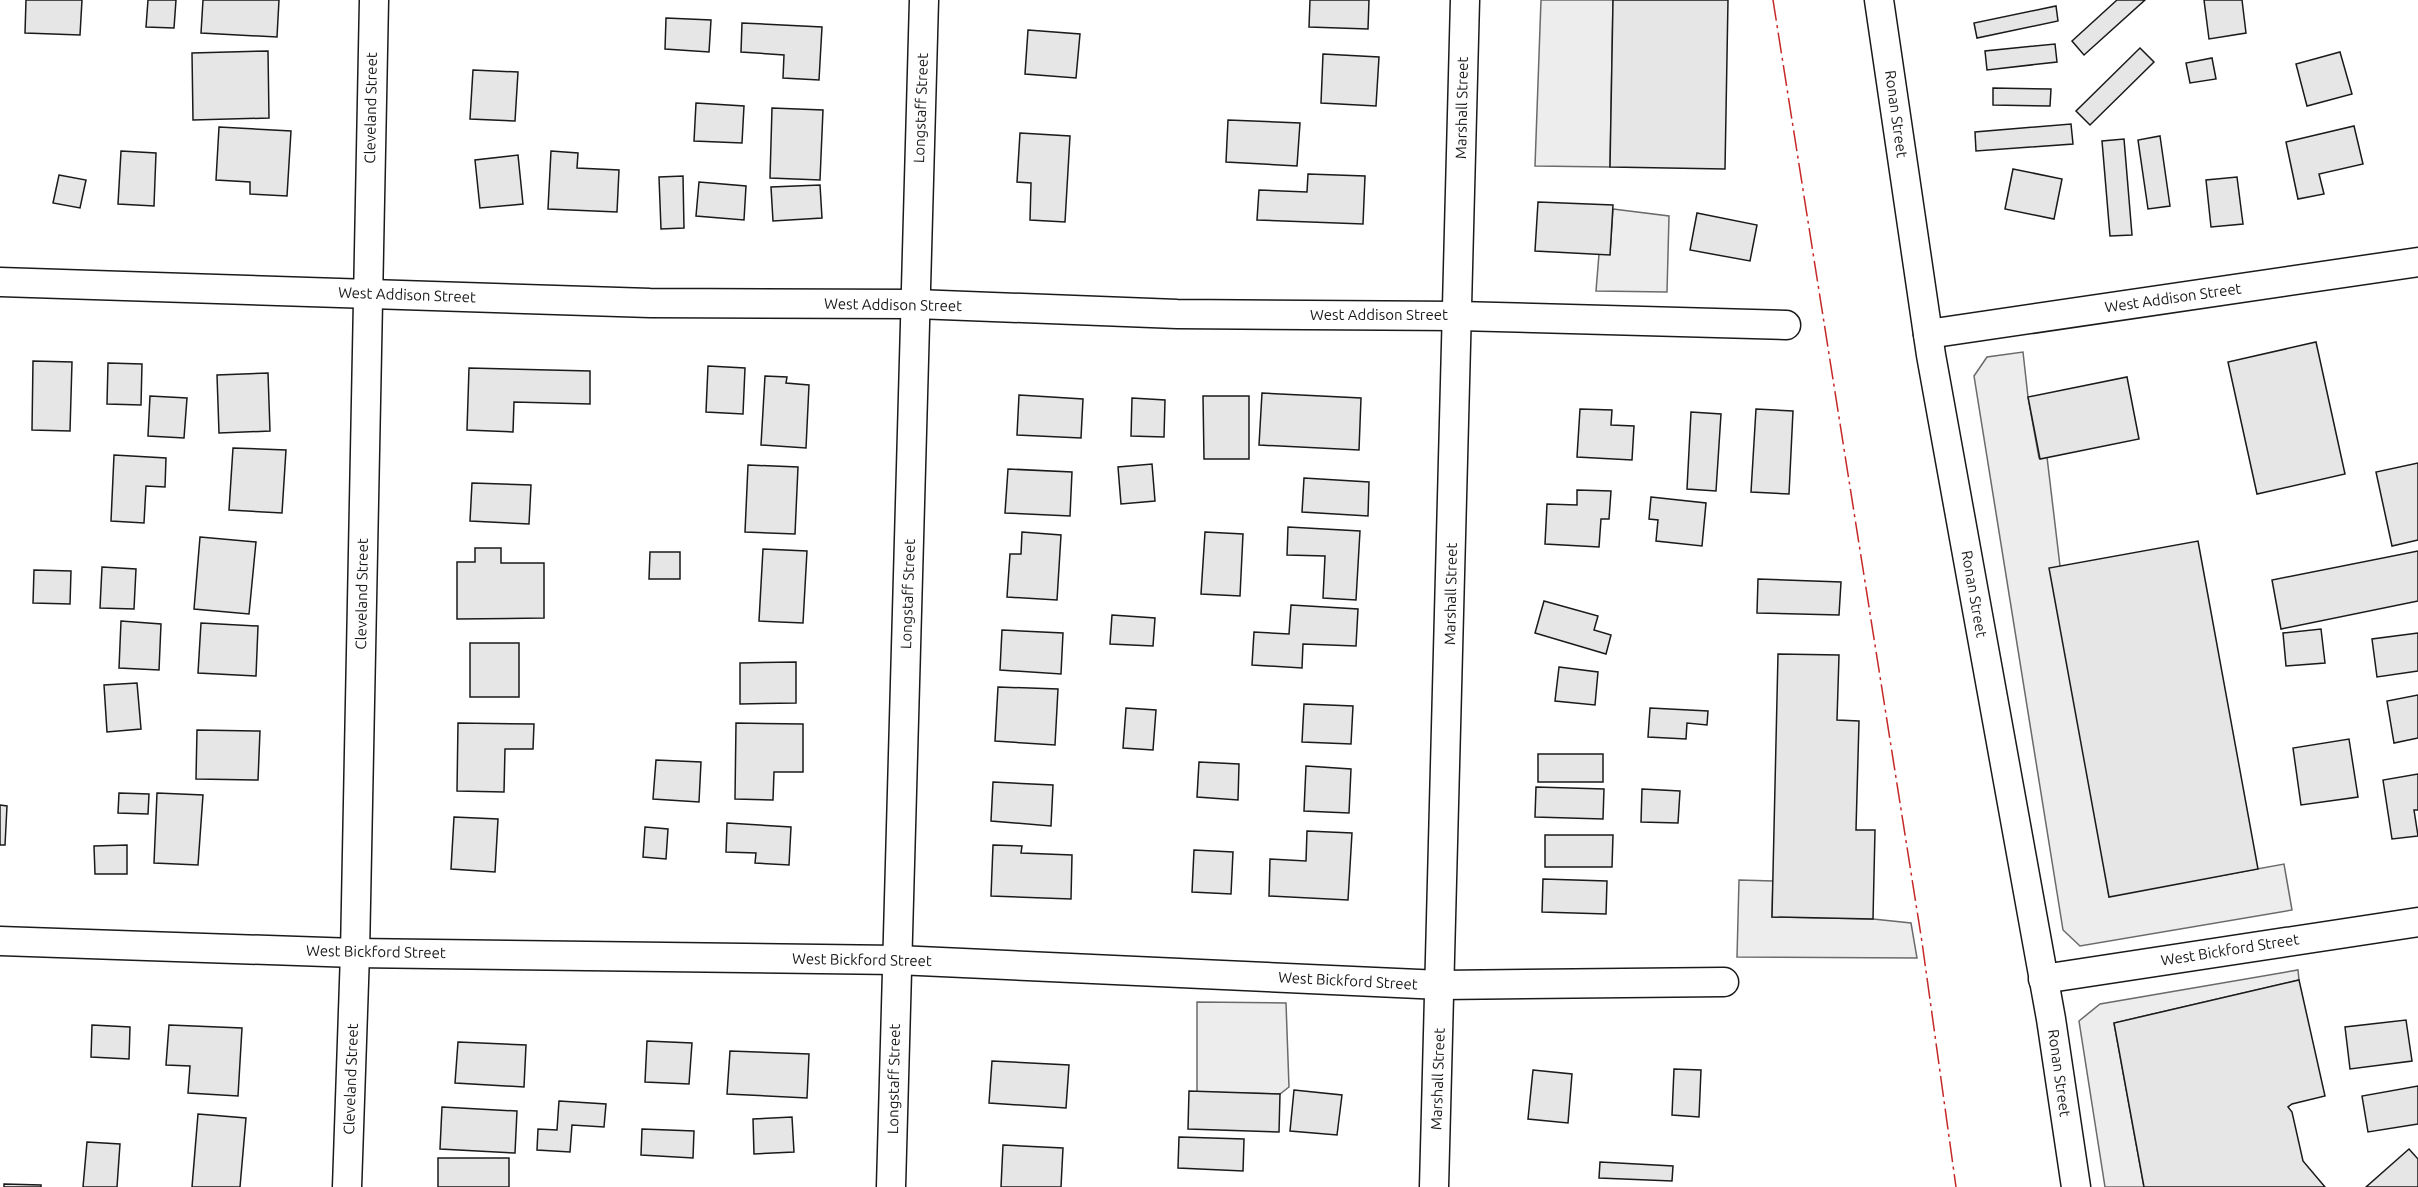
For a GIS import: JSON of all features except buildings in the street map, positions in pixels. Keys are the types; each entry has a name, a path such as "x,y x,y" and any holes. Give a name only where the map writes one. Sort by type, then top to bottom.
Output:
{"street":[{"name":"Cleveland Street","path":"347,1187 355,953 374,0"},
{"name":"Longstaff Street","path":"891,1187 924,0"},
{"name":"Marshall Street","path":"1434,1187 1465,0"},
{"name":"Ronan Street","path":"1879,0 1928,334 2051,1019 2076,1187"},
{"name":"West Addison Street","path":"1928,334 2418,262"},
{"name":"West Addison Street","path":"0,282 650,303 916,304 1177,314 1458,316 1786,325"},
{"name":"West Bickford Street","path":"2043,980 2418,922"},
{"name":"West Bickford Street","path":"0,941 355,953 897,960 1441,985 1724,982"}],"shaded area":[{"path":"1541,0 1613,0 1610,167 1535,166"},
{"path":"1613,209 1669,216 1667,292 1596,291 1599,254 1610,254"},
{"path":"2023,352 2039,458 2047,457 2060,566 2109,896 2284,864 2292,910 2080,946 2063,930 1974,376 1987,357"},
{"path":"1739,880 1773,881 1772,917 1873,919 1911,923 1917,958 1737,957"},
{"path":"2298,970 2299,980 2114,1023 2144,1187 2105,1187 2079,1021 2100,1004"},
{"path":"1197,1002 1286,1003 1289,1087 1280,1094 1197,1092"}],"power":[{"path":"1773,0 1922,942 1956,1187"}]}
